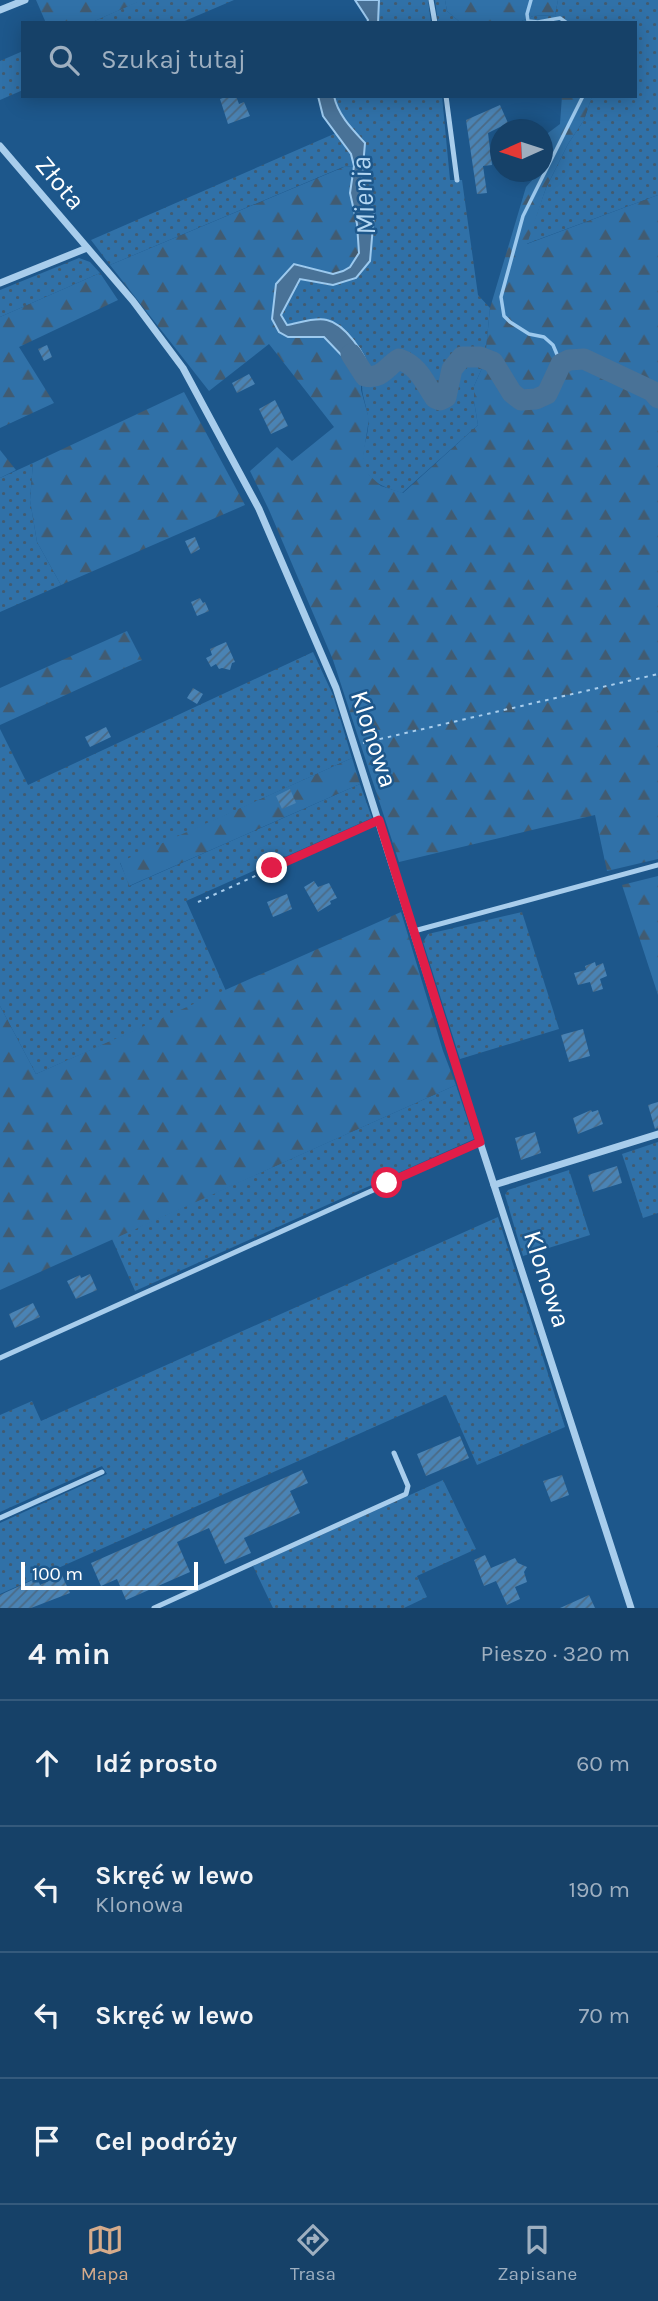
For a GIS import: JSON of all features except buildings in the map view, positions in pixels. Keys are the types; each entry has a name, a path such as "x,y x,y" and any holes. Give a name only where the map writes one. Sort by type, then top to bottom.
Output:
{"street":[{"path":"0,10 25,0"},
{"name":"Złota","path":"0,146 87,248"},
{"path":"0,283 87,248"},
{"name":"Klonowa","path":"87,248 133,301 183,368 258,509 336,688 631,1608"},
{"path":"494,1185 658,1134"}],"lane":[{"path":"431,0 435,21"},
{"path":"446,98 457,180"},
{"path":"272,868 379,820"},
{"path":"414,931 658,865"},
{"path":"0,1358 480,1142"},
{"path":"155,1608 405,1494 408,1486 394,1453"},
{"path":"0,1518 102,1472"}],"path":[{"path":"355,745 658,674"},
{"path":"198,902 272,868"}],"green space":[{"path":"36,0 138,2 95,21 45,21"},
{"path":"234,0 185,21 94,21 137,2"},
{"path":"379,0 428,0 431,21 378,21"},
{"path":"435,0 445,0 447,11 459,21 438,21"},
{"path":"445,0 558,0 555,15 533,16 522,21 459,21 447,11"},
{"path":"558,0 658,0 658,195 526,244 546,188 549,182 553,182 553,174 584,120 591,98 637,98 637,21 522,21 533,16 555,15"},
{"path":"21,52 21,91 0,100 0,61"},
{"path":"335,98 442,98 450,180 462,180 478,295 490,308 483,366 474,386 478,425 402,493 375,481 366,471 363,455 368,422 362,386 368,365 352,339 337,325 318,321 287,325 281,315 300,278 333,285 356,278 370,261 368,196 362,178 365,143 342,116"},
{"path":"562,98 591,98 584,120 553,174 553,129 560,124"},
{"path":"336,133 351,154 354,166 343,167 110,265 91,240"},
{"path":"354,166 350,193 357,224 359,253 350,267 333,274 294,264 272,319 308,338 324,337 350,364 361,381 369,419 363,457 369,475 381,486 403,493 478,425 474,386 483,366 490,308 526,187 531,182 549,182 527,244 658,195 658,859 607,871 595,815 399,862 333,660 250,471 277,447 292,461 334,427 269,344 209,391 110,265 344,167"},
{"path":"79,258 90,262 100,273 0,317 0,290"},
{"path":"100,273 118,300 19,347 54,403 0,428 0,317"},
{"path":"184,392 245,505 61,585 37,542 30,500 33,463"},
{"path":"0,450 16,470 0,478"},
{"path":"33,463 30,500 37,542 61,585 0,612 0,478"},
{"path":"127,631 142,660 0,725 0,688"},
{"path":"313,652 333,695 352,758 120,863 130,886 360,784 372,818 186,901 226,991 36,1074 0,1006 0,729 28,785"},
{"path":"352,758 360,784 129,886 120,862"},
{"path":"658,876 658,995 622,885"},
{"path":"401,912 456,1085 0,1290 0,1006 36,1074"},
{"path":"522,912 559,1029 460,1059 423,942 428,934"},
{"path":"456,1085 474,1139 135,1291 112,1239"},
{"path":"658,1142 658,1213 643,1218 622,1154"},
{"path":"569,1170 590,1235 523,1256 505,1195 508,1190"},
{"path":"498,1217 565,1427 477,1465 446,1395 0,1594 0,1523 107,1474 102,1466 0,1512 0,1415 32,1401 41,1421"},
{"path":"443,1480 476,1549 417,1576 427,1597 404,1608 273,1608 253,1566"}],"water":[{"path":"355,0 379,0 378,21 368,20"},
{"path":"318,98 335,98 342,116 365,143 362,178 374,214 370,261 356,278 333,285 300,279 281,315 287,325 322,319 341,327 359,348 367,364 369,371 361,381 350,364 324,337 288,337 279,332 272,319 276,284 294,264 333,274 350,267 359,253 357,224 350,193 354,166 351,154 323,116"}],"waterway":[{"path":"528,21 531,0"},
{"path":"544,21 560,18 564,21"},
{"path":"561,364 553,345 544,337 529,334 504,316 501,297 523,216 582,98"},
{"name":"Mienia","path":"351,354 365,376 371,377 380,374 399,359 406,362 420,375 435,398 440,400 446,397 452,369 462,357 480,357 493,362 512,393 521,400 536,399 547,394 561,364 569,360 584,359 652,391 658,398"}],"route":[{"path":"272,868 379,820 480,1142 387,1183"}]}
